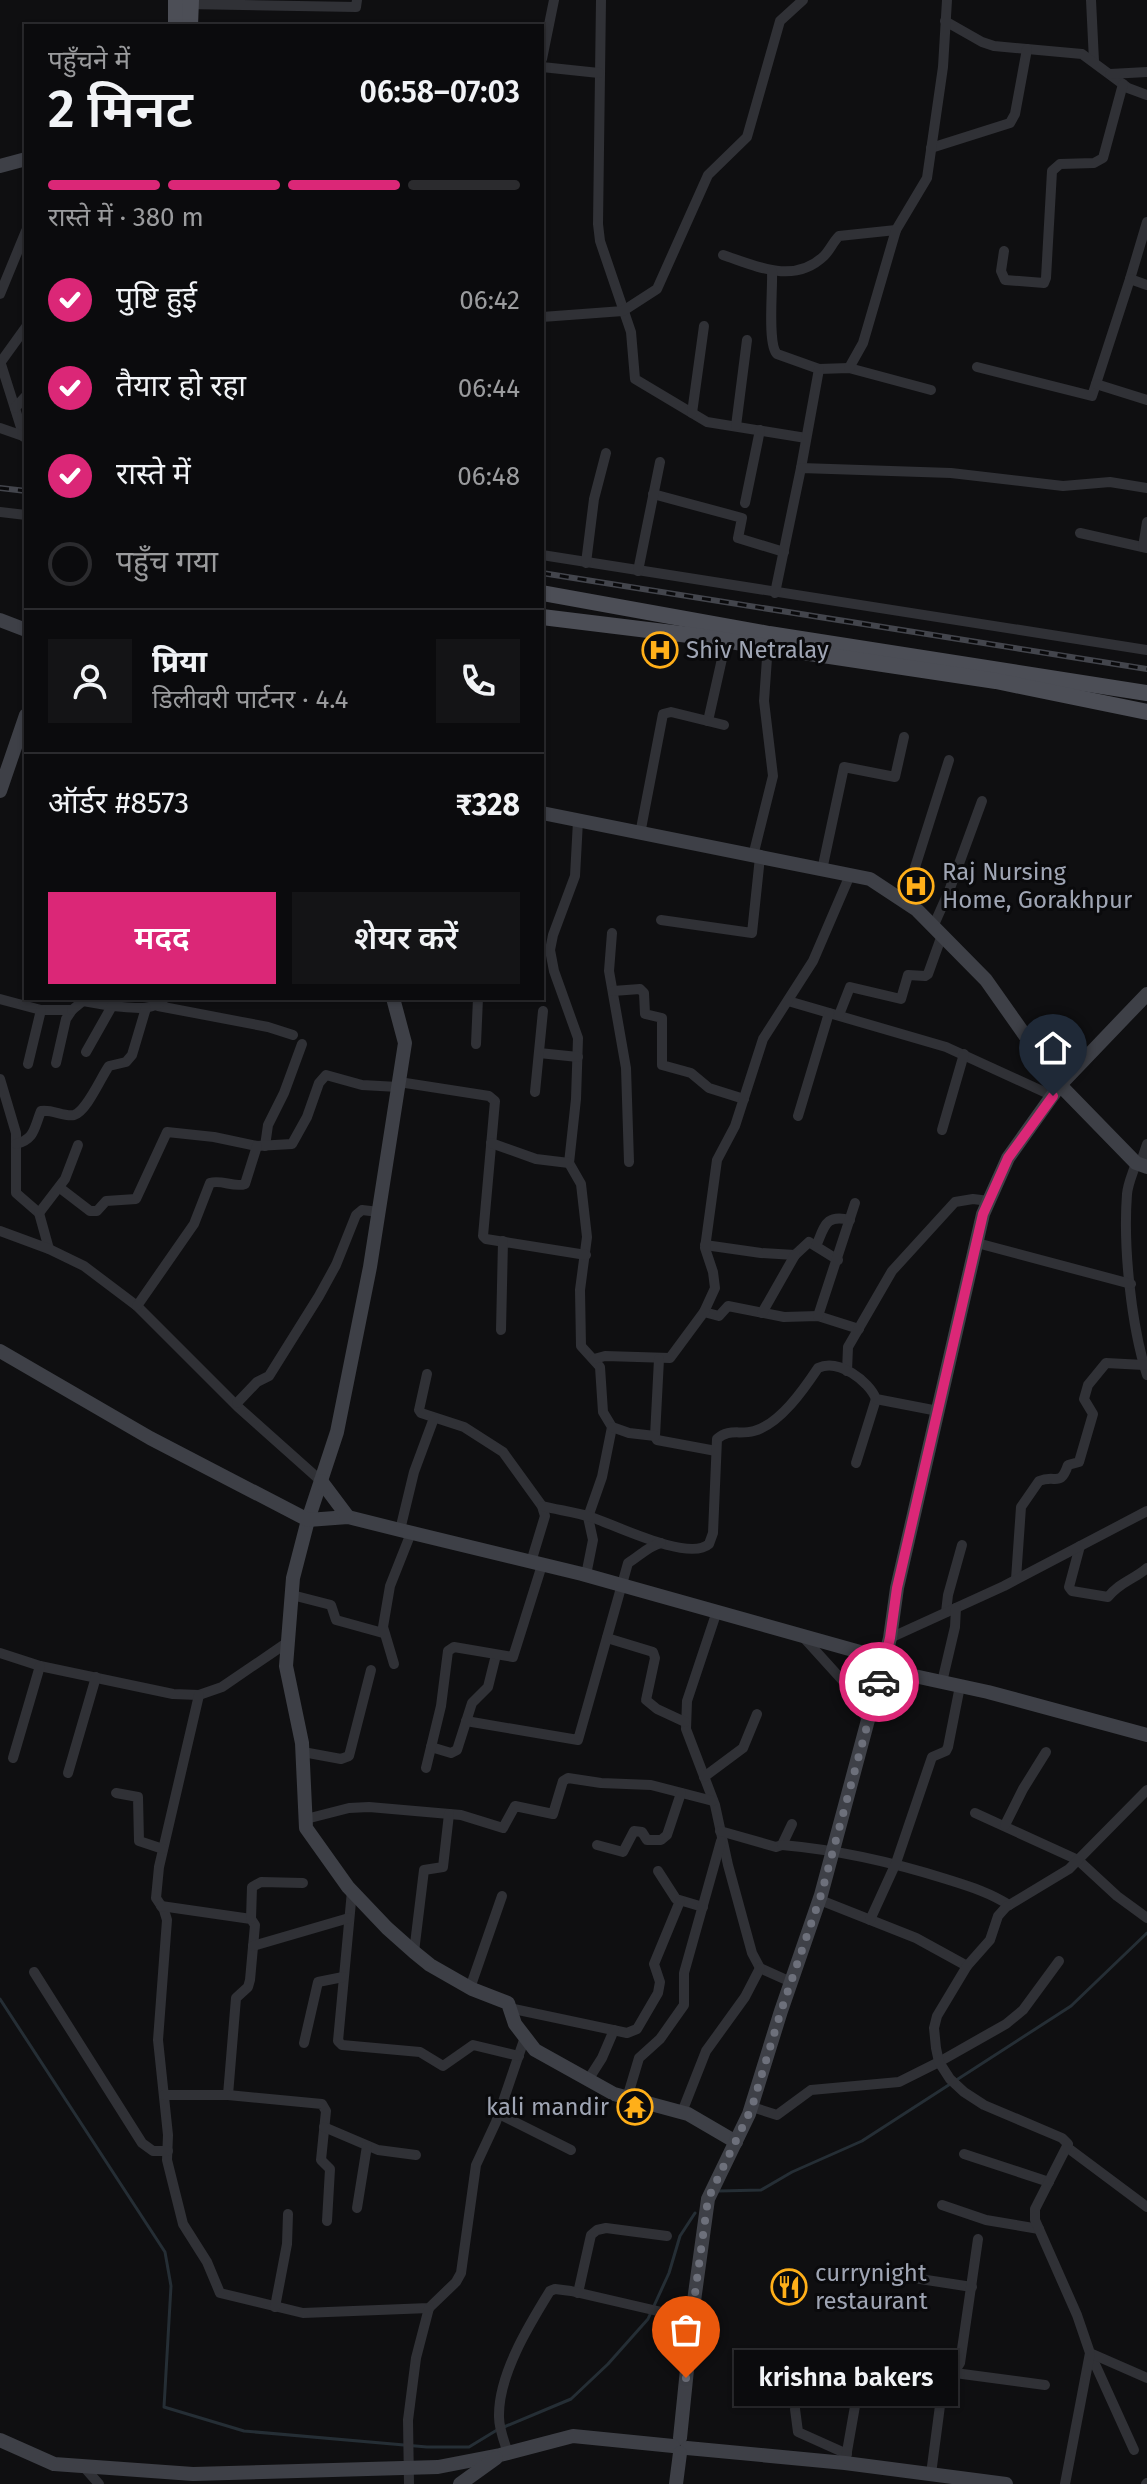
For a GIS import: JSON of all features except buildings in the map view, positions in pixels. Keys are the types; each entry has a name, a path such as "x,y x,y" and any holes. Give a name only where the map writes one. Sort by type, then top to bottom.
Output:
{"main road":[{"path":"177,24 184,2"},
{"path":"184,2 190,24"},
{"path":"544,593 661,614 769,641 996,681 1147,712"},
{"path":"544,617 726,641 769,641 1147,693"}],"street":[{"path":"184,2 356,7 357,0"},
{"path":"544,49 554,0"},
{"path":"601,0 598,224 600,241 633,340 635,379 707,422 806,438"},
{"path":"544,317 623,311 657,289 708,175 747,137 780,21 803,0"},
{"path":"849,368 863,343 896,230 924,184 943,67 947,0"},
{"path":"1091,0 1094,61"},
{"path":"945,21 987,45 1082,54 1123,84 1147,95"},
{"path":"931,148 1010,123 1015,114 1027,49"},
{"path":"544,67 599,73"},
{"path":"1110,74 1147,72"},
{"path":"1004,251 1001,271 1005,280 1044,283 1052,171 1060,164 1094,163 1103,158 1123,84"},
{"path":"0,166 24,160"},
{"path":"977,367 1091,397 1095,395 1147,222"},
{"path":"723,255 772,271 795,271 815,263 828,251 835,238 843,234 896,230"},
{"path":"0,294 24,236"},
{"path":"772,271 772,350 819,369 849,368 931,390"},
{"path":"1130,279 1147,285"},
{"path":"692,413 704,326"},
{"path":"24,330 0,362 24,434"},
{"path":"736,426 747,340"},
{"path":"775,593 819,369"},
{"path":"1096,384 1147,400"},
{"path":"15,408 24,398"},
{"path":"0,428 24,437"},
{"path":"745,503 760,430"},
{"path":"586,563 594,499 606,453"},
{"path":"638,571 660,462"},
{"path":"801,468 951,473 1063,486 1110,482 1147,488"},
{"path":"653,494 742,518 738,538 784,552"},
{"path":"0,512 24,515"},
{"path":"1080,533 1145,548 1147,522"},
{"path":"544,555 1147,650"},
{"path":"0,620 24,629"},
{"path":"708,721 726,641"},
{"path":"661,920 752,933 756,857 773,776 764,701 769,641"},
{"path":"640,834 663,714 671,712 724,725"},
{"path":"0,791 24,721"},
{"path":"822,870 842,770 847,766 895,777 904,737"},
{"path":"904,902 949,760"},
{"path":"798,1116 834,1014 847,989 850,987 901,999 908,975 928,974 949,891 982,801"},
{"path":"544,813 870,879 917,910 986,980 1056,1090 1141,1165"},
{"path":"578,821 575,876 553,935 548,971 576,1031 576,1099 569,1163 581,1184 587,1237 580,1290 581,1346 600,1367 603,1412 612,1427 655,1436 662,1442 716,1451"},
{"path":"594,1359 605,1356 670,1358 704,1312 715,1288 705,1245 715,1168 735,1126 763,1039 813,961 850,875"},
{"path":"612,933 609,971 626,1068 629,1162"},
{"path":"613,991 640,989 644,993 645,1014 662,1018 662,1065 694,1074 715,1090 744,1099"},
{"path":"676,2484 692,2319 708,2199 752,2107 820,1900 884,1664 897,1588 989,1201 1008,1158 1056,1090 1147,994"},
{"path":"0,999 41,1010 72,1010"},
{"path":"394,1000 405,1043 379,1212 337,1432 293,1578 286,1666 303,1752 306,1828 352,1891 414,1952 470,1988 508,2003 515,2024 535,2050 627,2098 682,2112 736,2142"},
{"path":"476,1044 478,1000"},
{"path":"56,1063 66,1019 83,1001 112,1006 156,1004 293,1035"},
{"path":"788,1001 964,1054 1056,1090"},
{"path":"16,1144 25,1142 33,1135 41,1111 70,1115 81,1111 109,1066 126,1062 132,1055 156,1004"},
{"path":"86,1052 112,1006"},
{"path":"28,1064 41,1010"},
{"path":"535,1092 543,1011"},
{"path":"137,1306 192,1228 210,1183 245,1184 302,1044"},
{"path":"539,1053 578,1057"},
{"path":"942,1130 964,1054"},
{"path":"60,1188 94,1212 106,1201 132,1201 141,1192 164,1134 170,1131 261,1146 292,1144 307,1117 319,1083 326,1075 362,1085 399,1084 493,1097 482,1232 486,1239 586,1255"},
{"path":"0,1079 14,1126 16,1193 39,1213 49,1249"},
{"path":"491,1143 536,1159 569,1163"},
{"path":"1016,1579 1021,1507 1039,1481 1061,1479 1068,1465 1079,1462 1093,1414 1084,1399 1088,1385 1109,1361 1145,1370 1142,1332 1131,1284 1127,1191 1141,1165 1147,1144"},
{"path":"39,1213 60,1188 78,1145"},
{"path":"847,1371 848,1347 892,1271 955,1202 973,1199 989,1201"},
{"path":"818,1316 855,1203"},
{"path":"237,1403 257,1382 269,1376 336,1265 356,1215 362,1210 379,1212"},
{"path":"816,1246 831,1219 850,1220"},
{"path":"0,1231 84,1266 137,1306 238,1407 321,1481 348,1517"},
{"path":"501,1330 503,1241"},
{"path":"977,1243 1131,1284"},
{"path":"762,1313 795,1255 806,1244 816,1246 838,1260"},
{"path":"705,1245 795,1255"},
{"path":"704,1312 719,1316 728,1306 784,1317 818,1316 859,1329"},
{"path":"0,1351 150,1438 308,1520 348,1517 586,1575 802,1636 942,1682 1072,1713 1147,1735"},
{"path":"655,1436 659,1359"},
{"path":"542,1506 588,1517 661,1543 695,1550 709,1544 713,1533 717,1439 728,1431 754,1431 770,1423 818,1368 831,1365 847,1371 866,1384 876,1399 938,1411"},
{"path":"426,1768 450,1649 516,1655 545,1516 542,1506 503,1452 464,1427 421,1413 419,1410 427,1374"},
{"path":"856,1463 876,1399"},
{"path":"394,1664 383,1633 390,1586 406,1531 414,1472 434,1418"},
{"path":"586,1575 593,1540 588,1517 602,1477 612,1427"},
{"path":"890,1638 1016,1579 1147,1511"},
{"path":"466,1721 578,1740 628,1563 642,1556 653,1545 661,1543"},
{"path":"942,1682 955,1627 946,1600 962,1545"},
{"path":"1080,1546 1069,1584 1072,1591 1108,1597 1120,1583 1135,1579 1147,1568"},
{"path":"292,1595 331,1605 336,1620 383,1633"},
{"path":"717,1611 687,1701 685,1722 713,1801 752,1953 760,1968 791,1982"},
{"path":"802,1636 843,1681 868,1721"},
{"path":"607,1638 653,1652 655,1658 646,1700 657,1709 685,1722"},
{"path":"0,1653 40,1666 173,1694 199,1695 222,1687 288,1642"},
{"path":"431,1747 455,1753 472,1703 486,1691 496,1655"},
{"path":"13,1758 40,1666"},
{"path":"303,1752 341,1759 349,1756 371,1670"},
{"path":"68,1773 96,1677"},
{"path":"870,1920 896,1863 932,1757 948,1747 960,1686"},
{"path":"199,1695 163,1849 156,1898 167,1920 158,2024 169,2169 183,2224 207,2262 220,2293 315,2314 429,2308"},
{"path":"704,1777 743,1748 757,1714"},
{"path":"1005,1825 1046,1752"},
{"path":"306,1819 360,1807 470,1817 501,1828 506,1825 515,1806 553,1814 563,1781 568,1778 651,1785 713,1801"},
{"path":"1147,1790 1057,1879 1009,1905 998,1916 990,1940 967,1966 935,2022 934,2038 939,2062 952,2082 984,2105 1062,2138 1068,2148 1147,2207"},
{"path":"116,1793 138,1797 139,1841 163,1849"},
{"path":"597,1845 623,1852 634,1831 642,1832 647,1840 661,1840 667,1835 681,1793"},
{"path":"975,1813 1078,1860 1117,1896 1147,1918"},
{"path":"414,1952 424,1870 443,1867 449,1814"},
{"path":"782,1845 792,1824"},
{"path":"721,1835 776,1847 834,1850 896,1863 988,1893 1009,1905"},
{"path":"627,2098 639,2058 660,2039 684,2005 684,1973 721,1835"},
{"path":"658,1871 680,1901 703,1907"},
{"path":"228,2095 236,1998 248,1987 253,1946 252,1887 261,1882 303,1883"},
{"path":"352,1891 337,2037 342,2045 420,2052 443,2066 473,2045 519,2056"},
{"path":"470,1988 502,1896"},
{"path":"820,1900 928,1943 967,1966"},
{"path":"509,2008 627,2033 637,2029 658,1993 660,1982 654,1964 680,1901"},
{"path":"161,1906 251,1919"},
{"path":"253,1946 349,1918"},
{"path":"752,2107 777,2115 811,2090 899,2082 1006,2024 1023,2010 1059,1961"},
{"path":"682,2112 706,2051 745,1997 760,1968"},
{"path":"34,1972 142,2143 153,2151 168,2151"},
{"path":"304,2043 318,1982 343,1977"},
{"path":"588,2080 614,2030"},
{"path":"409,2484 408,2420 416,2358 429,2308 461,2273 476,2165 499,2114 525,2037"},
{"path":"164,2095 228,2095 318,2102 325,2106 321,2160 330,2169 327,2221"},
{"path":"499,2114 571,2150"},
{"path":"324,2127 378,2150 416,2155"},
{"path":"357,2208 367,2146"},
{"path":"1068,2148 1035,2209 1039,2229 1134,2450"},
{"path":"964,2154 1049,2182"},
{"path":"942,2205 986,2220 1039,2229"},
{"path":"275,2307 287,2244 288,2214"},
{"path":"578,2293 591,2235 597,2230 606,2228 667,2236"},
{"path":"931,2474 941,2398 944,2387 960,2363 978,2239"},
{"path":"894,2275 972,2287"},
{"path":"504,2454 498,2415 513,2358 550,2291 578,2293 692,2319"},
{"path":"1090,2353 1147,2378"},
{"path":"1065,2484 1090,2353"},
{"path":"955,2373 1045,2385"},
{"path":"846,2458 858,2389 862,2386 941,2398"},
{"path":"795,2409 798,2432 846,2458"},
{"path":"0,2440 54,2464 251,2478 317,2477 438,2467 573,2436 846,2458 1006,2484"},
{"path":"460,2484 504,2454"},
{"path":"84,2467 99,2484"}],"waterway":[{"path":"719,2191 761,2190 792,2172 862,2141 1071,2006 1147,1933"},
{"path":"0,1999 165,2252 171,2286 164,2407 244,2431 427,2447 469,2447 497,2430"},
{"path":"504,2427 571,2399 608,2364 648,2319 669,2273 680,2236 695,2213"}],"railway":[{"path":"0,488 24,491"},
{"path":"544,573 1147,669"}],"way so far":[{"path":"686,2378 708,2199 752,2107 821,1895 879,1682"}],"place":[{"name":"Shiv Netralay","path":"660,650"},
{"name":"Raj Nursing Home, Gorakhpur","path":"916,886"},
{"name":"kali mandir","path":"635,2107"},
{"name":"currynight restaurant","path":"789,2287"},
{"name":"krishna bakers","path":"686,2378"}],"route":[{"path":"879,1682 890,1638 897,1588 983,1214 1008,1158 1053,1096"}]}
